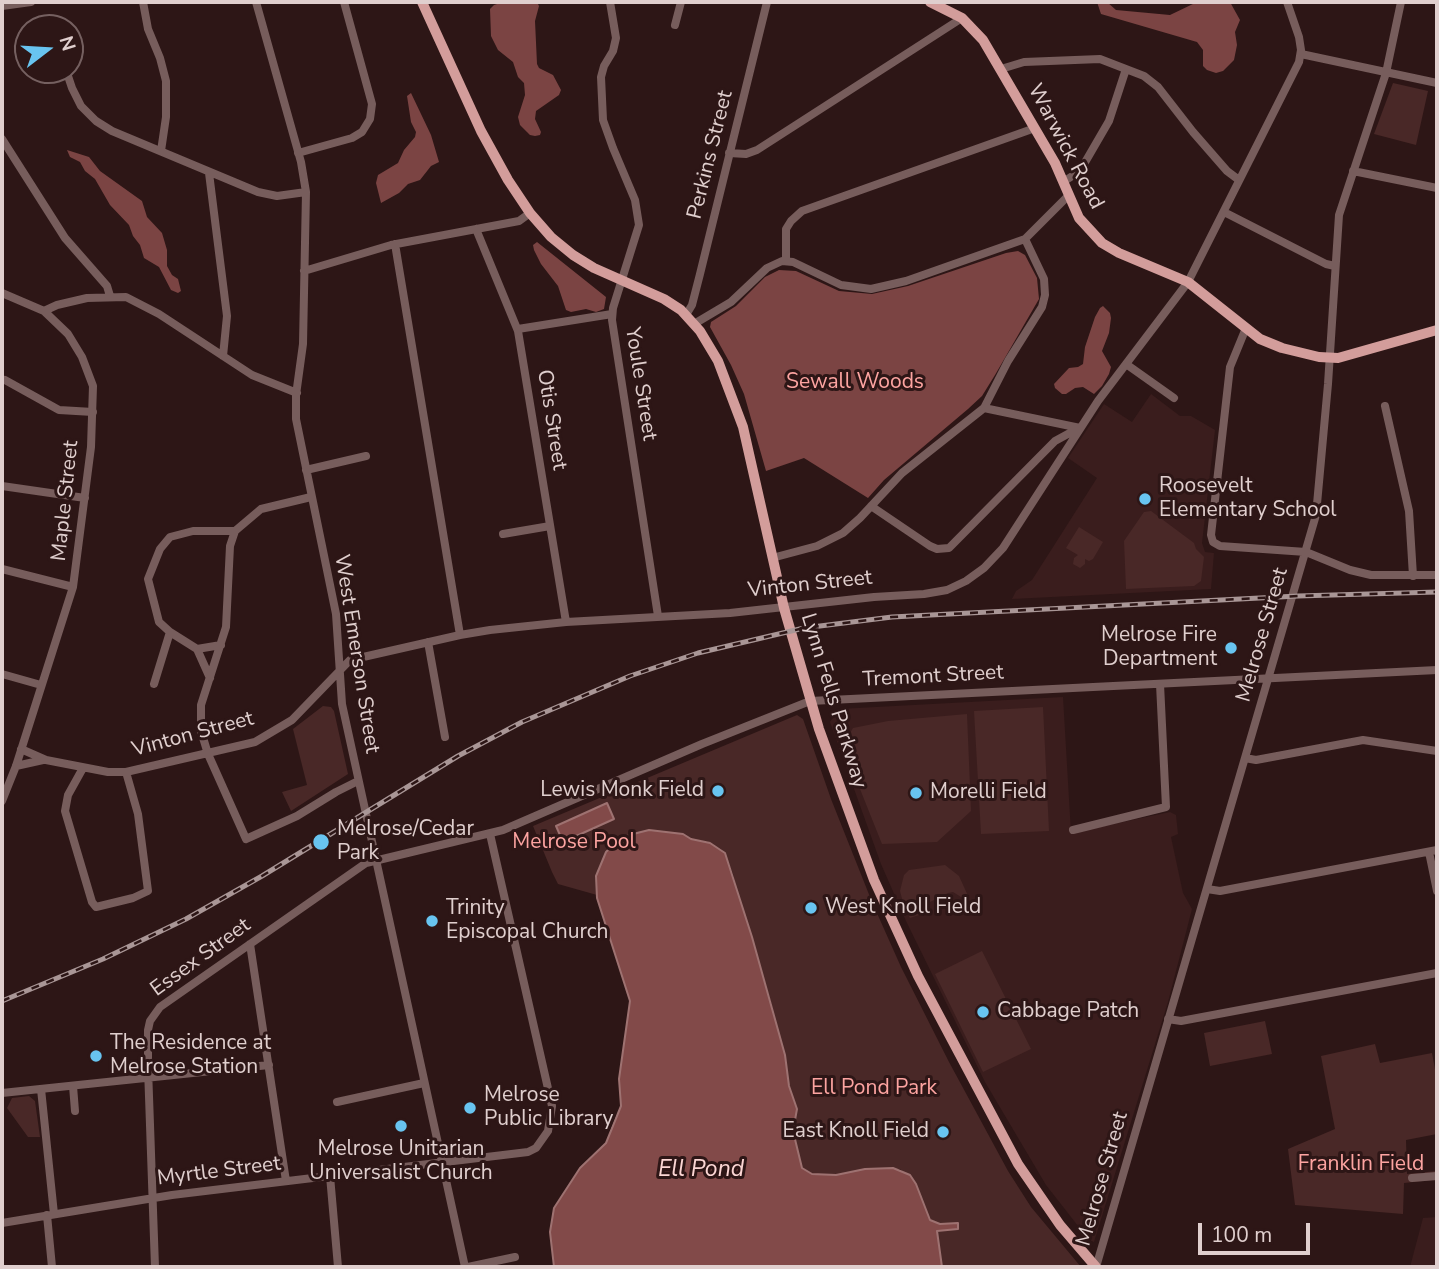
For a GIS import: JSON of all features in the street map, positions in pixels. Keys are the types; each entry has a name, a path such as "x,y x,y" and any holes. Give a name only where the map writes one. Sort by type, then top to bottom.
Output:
{"main road":[{"name":"Lynn Fells Parkway","path":"422,2 481,131 530,213 551,237 573,255 664,299 690,319 718,361 738,410 784,608 810,701 860,844 891,918 929,996 1024,1174 1060,1226 1096,1267"},
{"name":"Warwick Road","path":"930,2 962,18 979,34 1035,128 1081,222 1102,243 1119,253 1188,282"},
{"path":"1188,282 1267,343 1330,358 1357,354 1437,330"}],"street":[{"path":"2,6 31,2"},
{"path":"143,2 149,33 166,81 166,117 161,151"},
{"name":"West Emerson Street","path":"256,2 298,153 306,192 303,344 296,419 336,614 342,704 354,783 376,860 441,1162 467,1267"},
{"path":"298,153 356,136 365,129 370,119 372,104 344,2"},
{"name":"Youle Street","path":"610,2 616,38 613,51 600,77 603,115 608,136 635,200 639,219 634,246 612,314 658,616"},
{"path":"675,24 681,2"},
{"name":"Perkins Street","path":"690,319 767,2"},
{"path":"1287,2 1296,24 1301,54 1437,83"},
{"name":"Melrose Street","path":"1096,1267 1306,552 1318,503 1340,208 1386,72 1401,2"},
{"path":"729,153 746,154 757,150 962,18"},
{"name":"Vinton Street","path":"21,749 46,760 83,768 126,772 250,744 287,725 349,661 356,658 460,635 566,622 784,608 924,594 947,590 966,581 984,568 1003,548 1080,428 1188,282 1295,72 1301,54"},
{"path":"1001,69 1024,62 1097,59 1126,69 1153,82 1227,171 1239,180"},
{"path":"1063,181 1082,168 1109,121 1126,69"},
{"path":"71,84 76,98 92,118 112,131 264,194 306,192"},
{"path":"786,261 786,229 802,211 1035,128"},
{"path":"2,139 65,238 107,286 110,296"},
{"path":"1353,171 1437,188"},
{"path":"209,173 227,316 223,356"},
{"path":"690,319 731,302 767,268 786,261 841,285 871,289 906,281 1024,239 1068,196"},
{"path":"1224,212 1326,264 1335,266"},
{"path":"304,271 395,244 519,220 530,213"},
{"name":"Otis Street","path":"476,229 518,329 566,622"},
{"path":"772,558 827,542 854,524 902,472 984,408 1045,298 1044,279 1024,239"},
{"path":"395,244 460,635"},
{"name":"Maple Street","path":"2,293 44,311 70,337 93,383 85,498 73,587 16,766 6,780 2,801"},
{"path":"44,311 66,302 123,296 139,302 254,376 297,393"},
{"path":"518,329 612,314"},
{"path":"1245,328 1230,368 1211,539 1220,546 1306,552 1362,574 1437,575"},
{"path":"1126,364 1174,398"},
{"path":"5,380 59,410 93,412"},
{"path":"1385,406 1409,511 1413,576"},
{"path":"984,408 1080,428"},
{"path":"871,506 932,548 949,548 1055,441 1080,428"},
{"path":"306,470 366,456"},
{"path":"2,486 85,498"},
{"path":"311,497 261,509 234,531 230,546 227,618 201,705 201,731 208,754 246,839 297,816 354,783"},
{"path":"503,534 550,526"},
{"path":"210,678 197,649 170,632 158,620 149,584 151,569 168,539 184,533 208,530 234,531"},
{"path":"2,569 73,587"},
{"path":"154,684 170,632"},
{"path":"428,642 445,737"},
{"path":"197,649 221,645"},
{"name":"Tremont Street","path":"376,860 490,834 810,701 1437,670"},
{"path":"2,674 41,685"},
{"path":"1073,830 1166,807 1160,684"},
{"path":"1245,758 1257,760 1363,740 1437,751"},
{"name":"Vinton Street","path":"16,766 46,760"},
{"path":"83,768 68,794 65,811 93,905 97,907 148,892 136,806 126,772"},
{"name":"Myrtle Street","path":"2,1223 152,1198 531,1151 544,1139 551,1119 551,1101 490,834"},
{"path":"1208,889 1220,891 1433,851 1437,891"},
{"name":"Essex Street","path":"155,1267 148,1030 153,1015 160,1007 360,866 376,860"},
{"path":"250,944 286,1181"},
{"path":"1168,1019 1181,1021 1437,973"},
{"path":"2,1093 269,1066"},
{"path":"337,1102 424,1083"},
{"path":"73,1086 75,1111"},
{"path":"41,1089 51,1215 52,1267"},
{"path":"1412,1178 1437,1175"},
{"path":"330,1176 338,1267"},
{"path":"467,1267 515,1257"}],"shaded area":[{"name":"Roosevelt Elementary School","path":"1151,394 1180,416 1191,416 1215,430 1202,543 1205,552 1214,553 1211,589 1012,599 1016,591 1032,580 1097,478 1068,458 1104,404 1132,422"},
{"path":"1063,697 1071,833 1170,812 1176,815 1178,834 1171,837 1183,893 1192,909 1168,1002 1094,1242 1089,1240 1046,1185 985,1082 881,864 830,722 839,709"},
{"path":"1437,1217 1437,1267 1410,1267 1423,1218"}],"green space":[{"path":"503,2 537,2 539,6 535,21 537,64 539,68 553,75 561,90 559,95 536,111 535,119 540,135 530,135 520,125 518,117 525,95 524,83 518,77 513,62 498,50 491,36 490,9"},
{"path":"1097,2 1107,2 1116,10 1170,15 1195,3 1230,2 1240,20 1235,32 1237,45 1234,60 1223,71 1216,73 1207,70 1203,66 1203,50 1197,42 1101,14"},
{"path":"1393,83 1428,91 1416,145 1374,134"},
{"path":"411,93 431,135 439,162 431,166 420,180 408,184 399,193 381,203 376,183 378,175 398,163 415,137 407,96"},
{"path":"67,150 89,157 100,171 142,201 147,217 162,233 167,250 167,266 178,279 181,291 178,293 171,290 159,267 144,258 129,225 110,205 95,179 85,171 80,162 70,157"},
{"path":"537,242 606,297 604,309 596,312 586,309 571,312 566,310 558,286 534,250 533,245"},
{"name":"Sewall Woods","path":"1018,251 1025,255 1037,278 1039,299 995,375 982,396 884,480 868,498 804,458 766,471 744,394 710,327 711,322 736,306 765,277 779,270 796,271 839,291 872,294 908,286"},
{"path":"1103,306 1111,318 1102,351 1111,367 1109,374 1094,394 1083,387 1062,394 1054,384 1069,368 1083,364 1085,347 1095,317"},
{"path":"1151,511 1194,543 1204,557 1201,581 1194,586 1126,589 1124,541 1144,512"},
{"path":"1079,527 1103,542 1093,559 1085,559 1085,564 1080,568 1073,564 1078,555 1066,548"},
{"path":"323,706 331,707 334,711 348,774 291,811 282,792 307,785 293,729"},
{"path":"1043,707 1049,831 981,834 974,711"},
{"name":"Morelli Field","path":"967,714 971,811 937,842 882,844 854,774 846,740 853,728 888,721"},
{"name":"Ell Pond Park","path":"797,715 803,719 872,902 949,1062 1008,1171 1031,1207 1081,1267 942,1267 937,1231 958,1229 948,1223 937,1224 930,1220 916,1184 900,1169 865,1169 836,1175 805,1171 801,1165 793,1131 785,1055 733,874 721,849 683,834 649,830 622,839 606,852 596,876 597,895 558,884 533,826"},
{"path":"945,865 959,876 969,898 966,900 953,892 948,893 928,903 922,914 910,918 900,891 904,875 909,870"},
{"name":"Cabbage Patch","path":"982,951 1031,1049 983,1072 935,974"},
{"path":"1265,1021 1272,1054 1210,1066 1204,1033"},
{"name":"Franklin Field","path":"1375,1044 1380,1063 1432,1053 1437,1080 1437,1134 1406,1140 1407,1174 1437,1173 1433,1180 1404,1183 1403,1214 1295,1205 1288,1149 1335,1129 1321,1056"},
{"path":"29,1096 35,1101 40,1137 28,1137 7,1108 12,1098"}],"water":[{"path":"607,803 614,819 563,842 556,826"},
{"name":"Ell Pond","path":"649,830 683,834 691,839 710,843 725,853 785,1055 789,1086 797,1109 793,1131 802,1168 812,1174 836,1175 865,1169 893,1168 910,1175 930,1220 940,1224 958,1223 958,1229 937,1231 942,1267 554,1267 550,1232 554,1208 580,1168 606,1143 621,1106 619,1079 630,1001 597,898 596,876 606,852 613,845 629,835"}],"railway":[{"path":"2,1001 103,959 186,919 262,876 458,756 522,722 630,676 698,653 804,628 892,617 1298,596 1437,592"}],"place":[{"name":"Roosevelt Elementary School","path":"1145,499"},
{"name":"Melrose Fire Department","path":"1231,648"},
{"name":"Lewis Monk Field","path":"718,791"},
{"name":"Morelli Field","path":"916,793"},
{"name":"Melrose/Cedar Park","path":"321,842"},
{"name":"West Knoll Field","path":"811,908"},
{"name":"Trinity Episcopal Church","path":"432,921"},
{"name":"Cabbage Patch","path":"983,1012"},
{"name":"The Residence at Melrose Station","path":"96,1056"},
{"name":"Melrose Public Library","path":"470,1108"},
{"name":"Melrose Unitarian Universalist Church","path":"401,1126"},
{"name":"East Knoll Field","path":"943,1132"}],"park label":[{"name":"Melrose Pool","path":"574,843"}]}
